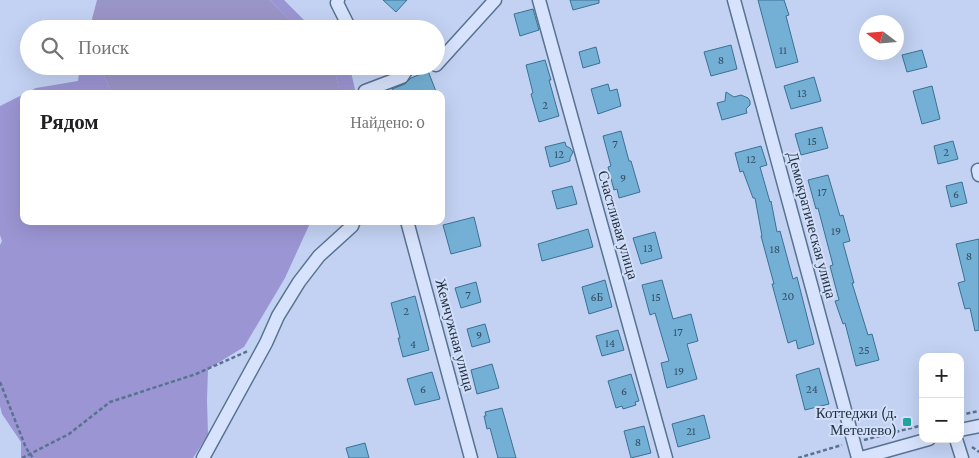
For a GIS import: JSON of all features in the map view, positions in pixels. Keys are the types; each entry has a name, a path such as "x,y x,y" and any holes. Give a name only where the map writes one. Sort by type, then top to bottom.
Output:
{"street":[{"path":"445,55 495,0"},
{"name":"Счастливая улица","path":"539,0 666,458"},
{"name":"Демократическая улица","path":"734,0 860,458"},
{"path":"336,1 346,20"},
{"path":"370,90 403,75"},
{"path":"203,458 266,343 278,316 319,256 352,225"},
{"name":"Жемчужная улица","path":"408,225 471,458"},
{"path":"964,429 979,426"},
{"path":"860,458 919,442"},
{"path":"957,443 962,458"}],"path":[{"path":"22,458 69,434 110,402 196,374 266,343"},
{"path":"0,382 26,448 33,458"},
{"path":"964,414 979,411"}],"shaded area":[{"path":"97,0 270,0 289,20 92,20"},
{"path":"270,0 284,0 304,20 289,20"},
{"path":"79,75 104,75 110,90 32,90 36,88 78,81"},
{"path":"104,75 336,75 339,90 110,90"},
{"path":"336,75 352,75 355,90 339,90"},
{"path":"20,96 20,225 309,225 285,278 244,347 208,369 208,435 193,458 21,458 21,442 2,414 0,406 0,245 2,241 0,235 0,106"}],"building":[{"path":"383,0 407,0 396,12"},
{"path":"570,0 599,0 599,3 573,10"},
{"path":"758,0 784,0 789,15 786,16 798,62 776,68"},
{"path":"533,9 539,30 520,36 514,14"},
{"path":"731,45 737,69 711,76 704,52"},
{"path":"596,47 600,63 583,68 579,52"},
{"path":"922,50 927,67 907,72 904,54"},
{"path":"545,60 559,116 539,122 531,94 533,93 526,65"},
{"path":"418,75 430,75 435,90 392,90 405,84 411,78"},
{"path":"814,77 821,101 791,109 784,86"},
{"path":"608,84 610,91 617,89 621,106 598,114 591,89"},
{"path":"932,86 940,119 922,124 913,91"},
{"path":"726,92 734,97 741,95 748,98 750,105 746,109 747,113 722,120 717,103 725,101"},
{"path":"822,127 828,148 801,155 795,134"},
{"path":"621,131 640,192 619,198 617,189 614,190 608,167 611,166 603,136"},
{"path":"953,141 958,159 938,164 934,146"},
{"path":"565,142 566,146 573,152 570,161 550,167 545,147"},
{"path":"761,146 767,165 760,167 771,201 777,232 780,231 793,279 797,277 814,344 798,349 796,340 788,343 761,236 755,198 753,198 743,171 740,172 735,153"},
{"path":"828,175 840,216 843,215 850,241 843,243 854,283 852,283 868,335 872,334 879,360 856,366 845,323 843,324 835,301 839,300 830,266 833,265 818,208 816,209 808,180"},
{"path":"962,182 967,203 951,207 946,186"},
{"path":"572,186 577,204 557,209 552,191"},
{"path":"474,217 481,246 451,254 443,225"},
{"path":"588,229 593,247 542,261 538,244"},
{"path":"655,232 662,258 641,264 633,238"},
{"path":"979,239 979,330 975,331 970,308 965,309 958,283 965,281 956,244"},
{"path":"605,280 612,307 589,314 582,287"},
{"path":"662,280 673,319 691,314 698,341 687,344 697,379 667,388 661,363 669,361 655,313 650,315 642,285"},
{"path":"476,282 481,302 461,308 455,288"},
{"path":"415,296 429,350 403,357 391,303"},
{"path":"485,324 490,342 472,347 467,329"},
{"path":"618,330 624,350 602,356 596,336"},
{"path":"492,364 499,388 477,394 471,370"},
{"path":"819,368 829,404 805,410 796,375"},
{"path":"432,372 440,399 415,405 407,379"},
{"path":"631,374 639,401 635,402 636,405 623,409 622,406 616,408 608,381"},
{"path":"502,408 516,458 498,458 490,428 487,429 485,412"},
{"path":"704,415 710,438 678,447 672,424"},
{"path":"644,426 651,453 631,458 624,431"},
{"path":"365,443 369,458 349,458 346,448"}],"place":[{"name":"Коттеджи (д. Метелево)","path":"907,422"}]}
